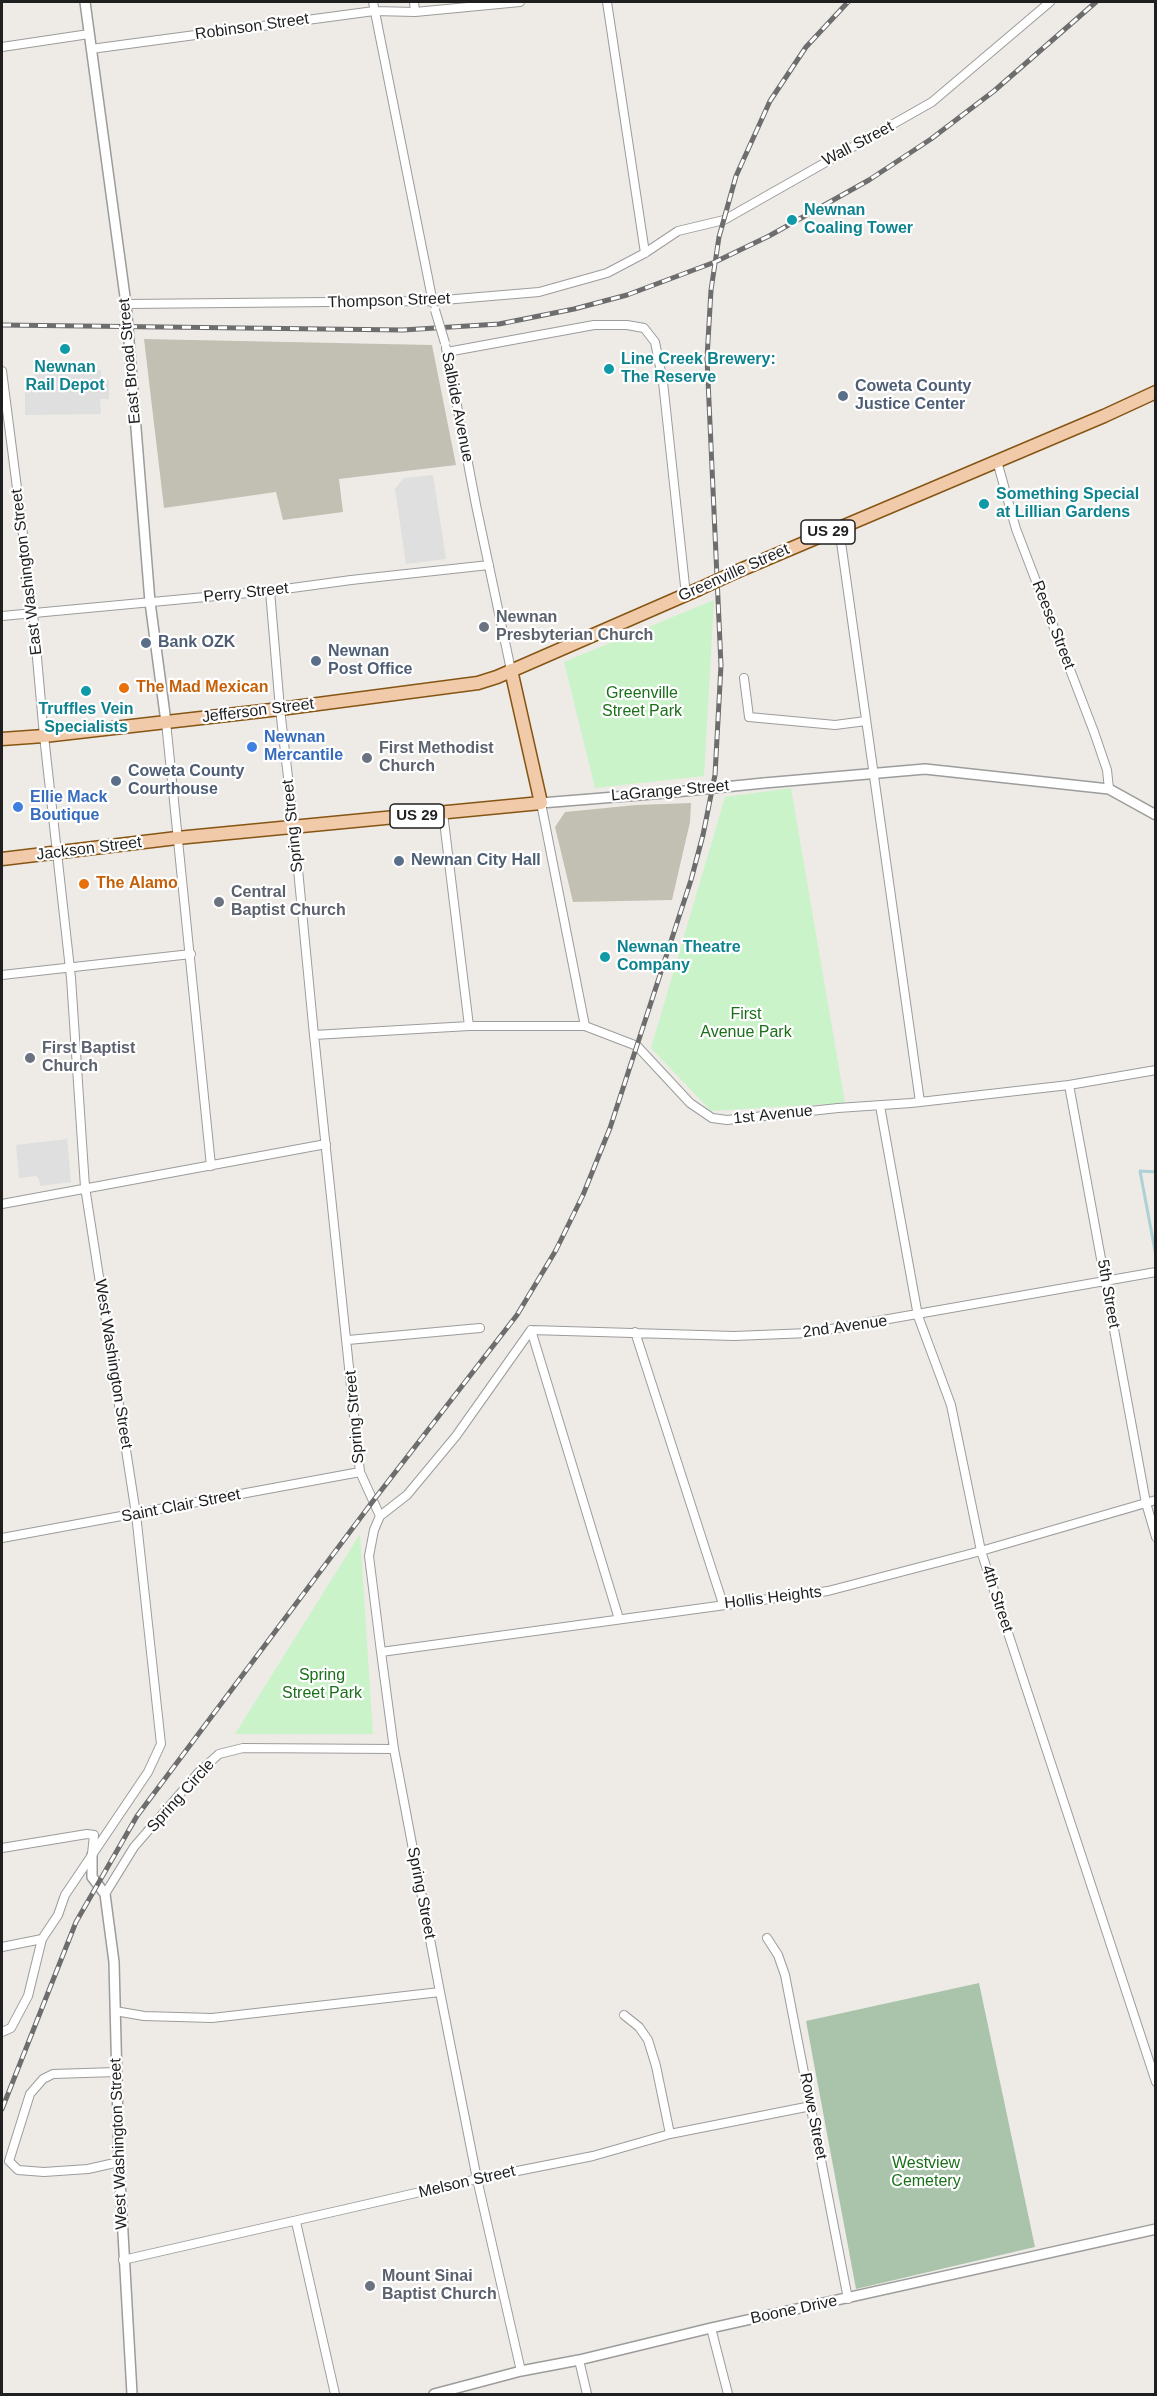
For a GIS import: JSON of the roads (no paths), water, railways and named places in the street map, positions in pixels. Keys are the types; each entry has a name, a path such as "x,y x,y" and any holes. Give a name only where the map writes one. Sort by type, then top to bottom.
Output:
{"main road":[{"name":"Greenville Street","path":"511,670 1155,392"},
{"name":"Jefferson Street","path":"2,739 280,709 478,683 511,670"},
{"name":"Salbide Avenue","path":"511,670 541,803"},
{"path":"478,683 505,684 515,688"},
{"name":"LaGrange Street","path":"177,838 541,803"},
{"name":"Jackson Street","path":"2,859 177,838"}],"street":[{"name":"East Broad Street","path":"85,2 126,304 150,602 166,722"},
{"name":"Salbide Avenue","path":"373,2 432,301 446,348 511,670"},
{"path":"414,2 415,12"},
{"name":"Robinson Street","path":"91,49 374,10 415,12 520,2"},
{"path":"607,2 645,253"},
{"name":"Wall Street","path":"645,253 678,231 724,220 932,102 1050,2"},
{"path":"2,47 89,34"},
{"name":"Thompson Street","path":"126,304 432,301 554,289 607,273 645,253"},
{"path":"446,348 594,325 627,325 644,328 655,342 663,382 686,595"},
{"name":"East Washington Street","path":"2,371 4,408 33,613 57,853"},
{"name":"Reese Street","path":"997,461 1016,529 1107,770 1109,789"},
{"path":"838,528 920,1102"},
{"name":"Perry Street","path":"2,616 270,591 489,565"},
{"name":"Spring Street","path":"270,591 280,709 348,1340 360,1472 380,1516 374,1530 369,1556 394,1749 477,2179 521,2371"},
{"path":"744,678 748,717 835,725 866,721"},
{"path":"166,722 211,1166"},
{"name":"LaGrange Street","path":"541,803 925,769 1109,789 1155,815"},
{"path":"541,803 585,1026"},
{"path":"443,813 470,1026"},
{"name":"West Washington Street","path":"2,2032 11,2028 28,1996 42,1939 58,1915 65,1895 148,1772 161,1744 136,1514 86,1187 70,968 57,853"},
{"path":"2,975 190,954"},
{"name":"1st Avenue","path":"314,1035 470,1026 585,1026 637,1046 690,1103 712,1118 727,1120 1069,1085 1155,1070"},
{"name":"5th Street","path":"1069,1085 1146,1503 1155,1538"},
{"name":"4th Street","path":"880,1106 918,1316 951,1405 981,1551 1153,2066 1155,2082"},
{"path":"2,1204 326,1144"},
{"name":"2nd Avenue","path":"531,1330 734,1336 809,1334 1155,1272"},
{"path":"348,1340 480,1328"},
{"path":"380,1516 407,1495 456,1436 531,1330"},
{"path":"531,1330 619,1619"},
{"path":"635,1332 723,1604"},
{"name":"Saint Clair Street","path":"2,1538 360,1472"},
{"name":"Hollis Heights","path":"381,1652 828,1591 981,1551 1155,1500"},
{"name":"Spring Circle","path":"105,1894 134,1847 198,1773 219,1754 243,1748 394,1749"},
{"path":"2,1848 87,1834 94,1836 92,1855"},
{"name":"West Washington Street","path":"92,1855 92,1877 105,1894 114,1962 123,2260 132,2394"},
{"name":"Rowe Street","path":"767,1938 778,1955 785,1975 848,2299"},
{"path":"2,1947 42,1939"},
{"path":"116,2011 144,2016 212,2018 440,1992"},
{"path":"624,2015 639,2027 648,2040 656,2066 670,2134"},
{"path":"116,2072 54,2074 43,2079 30,2094 9,2161 18,2170 44,2172 88,2169 119,2162"},
{"name":"Melson Street","path":"123,2260 477,2179 593,2156 670,2134 811,2106"},
{"path":"296,2222 335,2394"},
{"name":"Boone Drive","path":"434,2394 521,2371 579,2360 711,2328 1155,2229"},
{"path":"711,2328 728,2394"},
{"path":"579,2360 587,2394"}],"waterway":[{"path":"1156,1172 1140,1171 1156,1256"}],"railway":[{"path":"2,2109 76,1922 137,1816 373,1501 517,1315 556,1250 583,1195 610,1128 691,880 715,775 721,665 707,358 711,290 719,237 736,176 770,101 806,47 848,2"},
{"path":"2,325 403,330 499,324 574,309 627,295 715,262 769,236 869,180 931,139 994,91 1096,2"}],"place":[{"name":"Newnan Coaling Tower","path":"792,220"},
{"name":"Newnan Rail Depot","path":"65,349"},
{"name":"Line Creek Brewery: The Reserve","path":"609,369"},
{"name":"Coweta County Justice Center","path":"843,396"},
{"name":"Something Special at Lillian Gardens","path":"984,504"},
{"name":"Newnan Presbyterian Church","path":"484,627"},
{"name":"Bank OZK","path":"146,643"},
{"name":"Newnan Post Office","path":"316,661"},
{"name":"The Mad Mexican","path":"124,688"},
{"name":"Truffles Vein Specialists","path":"86,691"},
{"name":"Newnan Mercantile","path":"252,747"},
{"name":"First Methodist Church","path":"367,758"},
{"name":"Coweta County Courthouse","path":"116,781"},
{"name":"Ellie Mack Boutique","path":"18,807"},
{"name":"Newnan City Hall","path":"399,861"},
{"name":"The Alamo","path":"84,884"},
{"name":"Central Baptist Church","path":"219,902"},
{"name":"Newnan Theatre Company","path":"605,957"},
{"name":"First Baptist Church","path":"30,1058"},
{"name":"Mount Sinai Baptist Church","path":"370,2286"}],"park label":[{"name":"Greenville Street Park","path":"642,703"},
{"name":"First Avenue Park","path":"746,1024"},
{"name":"Spring Street Park","path":"322,1685"},
{"name":"Westview Cemetery","path":"926,2173"}]}
